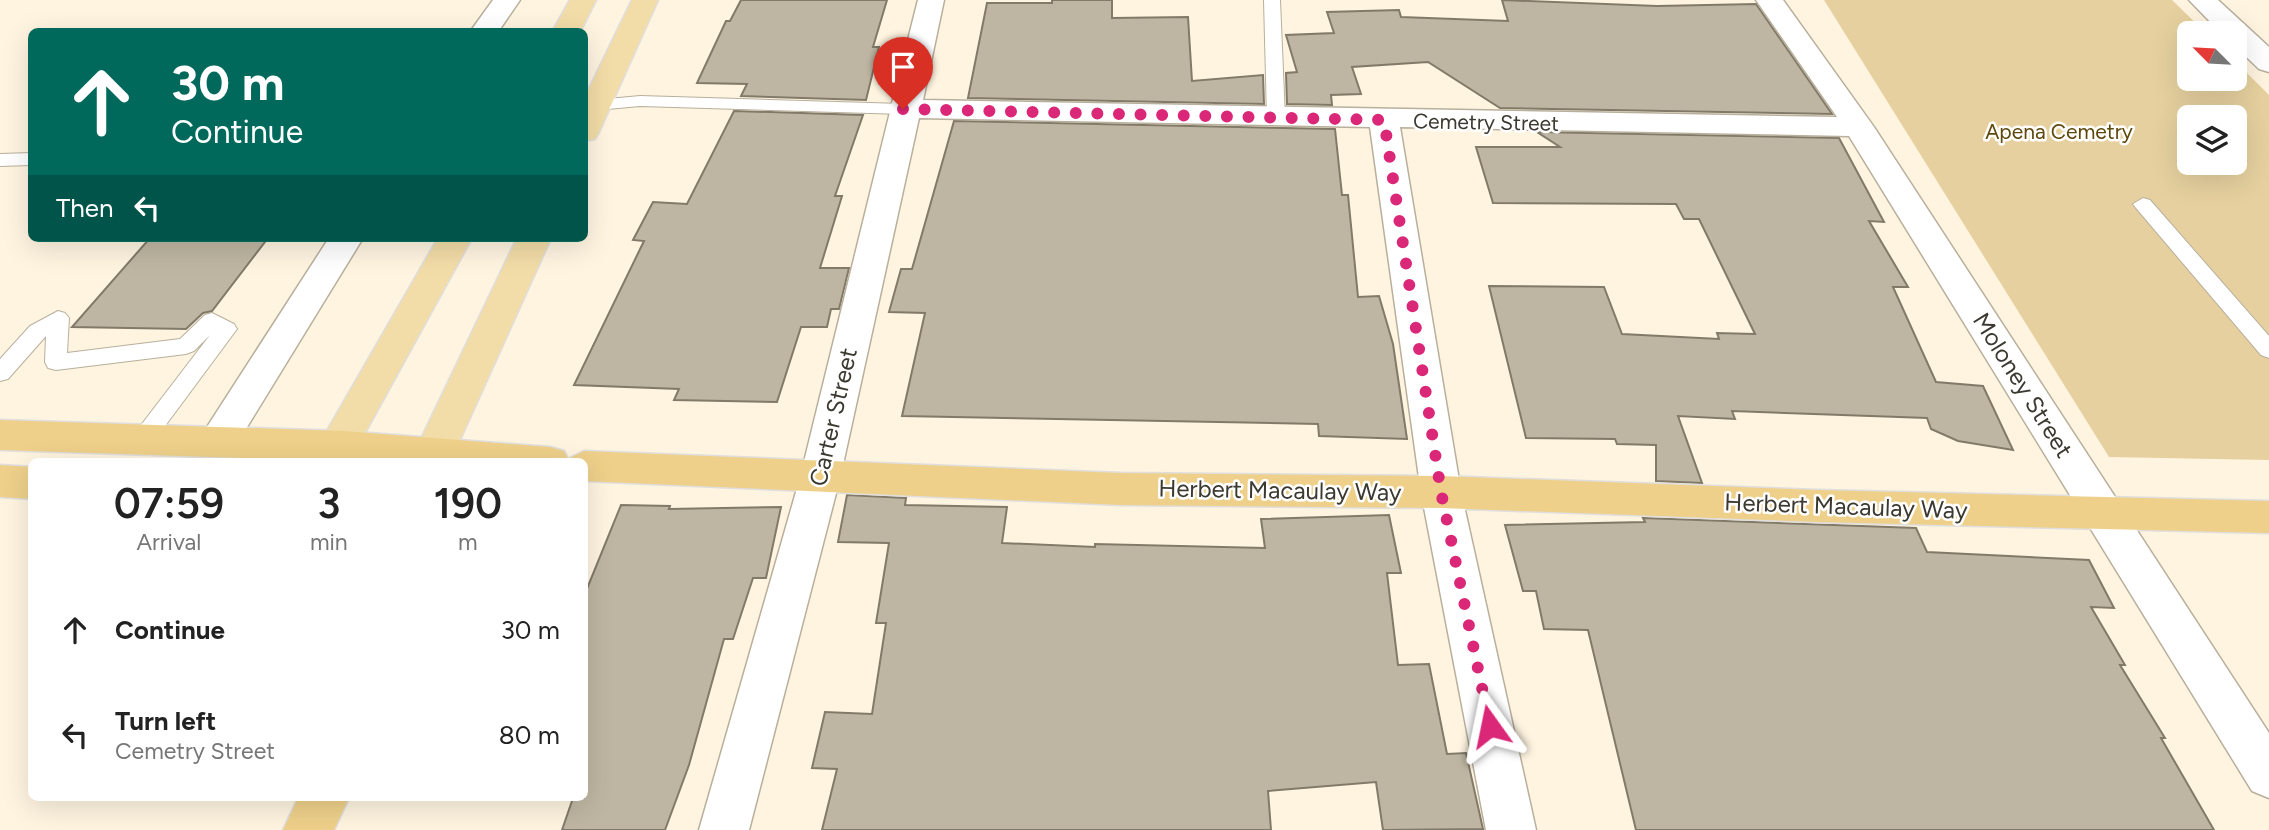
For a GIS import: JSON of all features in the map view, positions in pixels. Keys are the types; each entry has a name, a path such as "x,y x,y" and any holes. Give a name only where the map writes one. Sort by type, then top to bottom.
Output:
{"highway":[{"path":"0,435 219,440 335,453 472,458"},
{"name":"Herbert Macaulay Way","path":"588,466 1121,489 1441,492 2269,517"},
{"path":"0,481 28,483"},
{"path":"308,830 322,801"}],"main road":[{"path":"568,28 583,0"},
{"path":"588,124 645,0"},
{"path":"335,453 453,242"},
{"path":"433,456 532,242"}],"street":[{"path":"487,28 507,0"},
{"name":"Carter Street","path":"724,830 820,478 903,109 931,0"},
{"name":"Moloney Street","path":"1769,0 1859,127 2269,775"},
{"path":"2202,0 2269,63"},
{"name":"Cemetry Street","path":"903,109 1859,127"},
{"path":"1384,120 1441,492 1511,830"},
{"path":"219,440 343,242"}],"lane":[{"path":"1272,0 1276,118"},
{"path":"597,105 640,102 903,109"},
{"path":"0,160 28,159"},
{"path":"2143,204 2269,350"},
{"path":"0,373 38,331 58,318 56,362 186,346 212,320 226,329 143,439"}],"green space":[{"name":"Apena Cemetry","path":"1824,0 2172,0 2194,21 2177,21 2177,91 2247,91 2247,73 2269,95 2269,460 2109,457"}],"building":[{"path":"741,0 887,0 873,47 879,47 866,100 741,96 747,84 697,83 726,21 730,21"},
{"path":"1052,0 1112,0 1112,18 1188,17 1192,81 1263,75 1264,104 968,98 987,3 1052,3"},
{"path":"1502,0 1657,6 1756,4 1832,114 1500,108 1428,62 1352,67 1361,94 1331,95 1332,105 1287,104 1286,73 1297,72 1286,35 1334,33 1327,12 1399,10 1401,17 1508,21"},
{"path":"734,111 863,115 835,196 842,196 820,268 849,268 839,309 831,309 827,327 801,327 777,402 674,400 679,389 574,385 644,241 633,240 653,202 687,204"},
{"path":"954,121 1335,129 1342,195 1348,195 1358,297 1379,296 1393,344 1407,439 1319,436 1318,424 902,416 925,313 889,312 901,269 912,269"},
{"path":"1537,132 1839,138 1884,222 1869,221 1908,287 1893,287 1936,382 1983,386 2013,450 1958,441 1931,429 1927,418 1732,411 1735,419 1678,416 1702,483 1656,481 1656,445 1617,444 1615,439 1526,438 1489,286 1604,287 1622,334 1719,339 1717,333 1755,334 1699,219 1684,219 1676,204 1493,203 1476,147 1560,147"},
{"path":"146,242 265,242 212,311 203,313 186,329 72,327"},
{"path":"847,495 906,498 905,505 1007,507 1002,543 1095,547 1095,544 1265,548 1261,519 1389,515 1401,573 1387,573 1398,665 1429,664 1447,754 1466,753 1483,829 1383,830 1376,782 1268,791 1271,830 822,830 837,769 812,768 825,712 872,714 886,623 876,623 889,543 838,542"},
{"path":"621,505 670,506 669,509 781,507 766,578 753,578 733,639 724,639 689,765 665,830 562,830 572,801 588,801 588,586"},
{"path":"1643,518 1916,528 1927,552 2089,560 2114,608 2091,607 2125,665 2120,665 2165,738 2161,738 2214,830 1636,830 1588,630 1544,629 1536,591 1523,591 1505,525 1645,522"}],"route":[{"path":"903,109 1384,120 1441,492 1490,726"}]}
